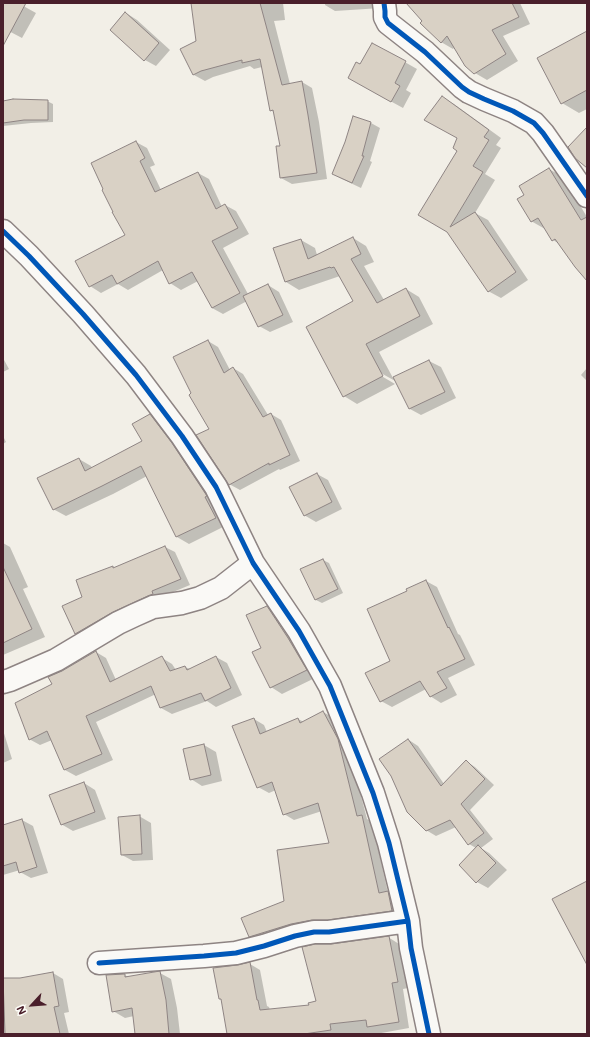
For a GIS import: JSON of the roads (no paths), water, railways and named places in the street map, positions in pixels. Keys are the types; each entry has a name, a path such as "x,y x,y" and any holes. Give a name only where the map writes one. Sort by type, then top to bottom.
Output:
{"street":[{"path":"384,3 385,17 388,23 425,52 462,87 469,92 513,111 534,123 543,133 587,196"},
{"path":"3,231 78,308 136,375 182,436 216,487 253,563 299,631 330,686 373,793 389,843 408,921 410,948 429,1034"},
{"path":"3,682 56,660 118,623 141,612 153,607 182,603 200,598 221,588 253,563"},
{"path":"99,963 236,953 314,932 329,932 408,921"}]}
